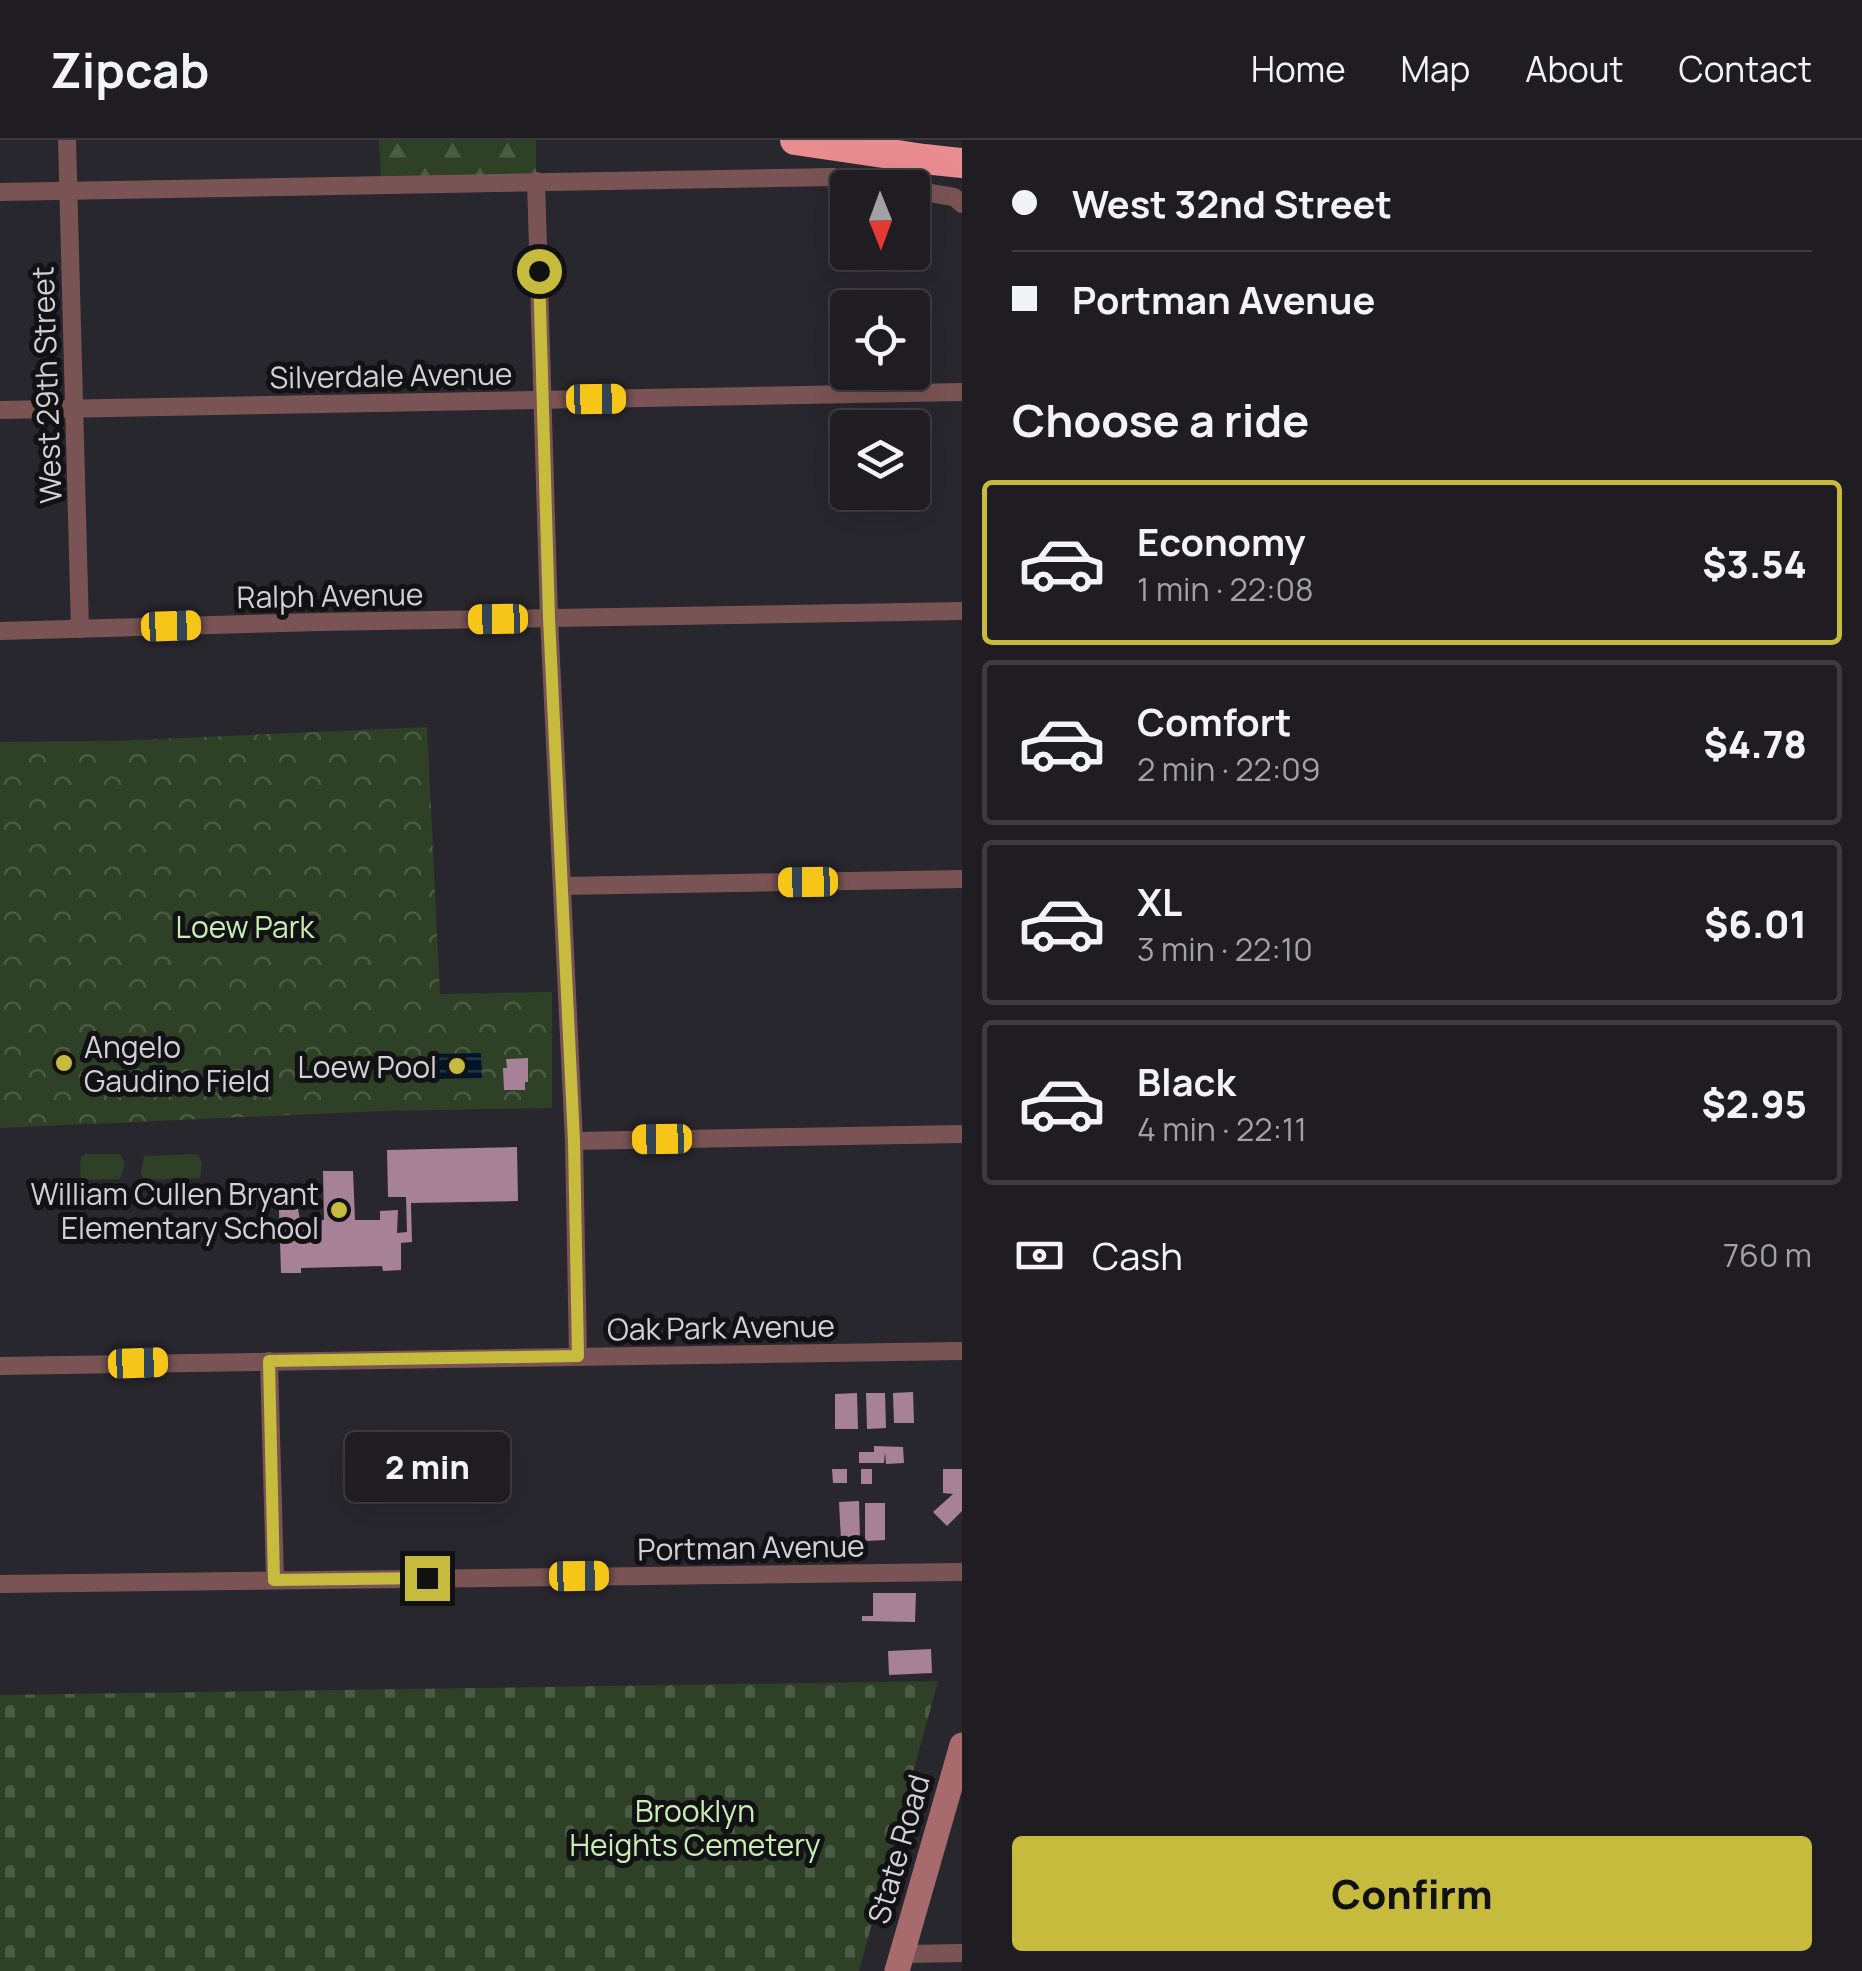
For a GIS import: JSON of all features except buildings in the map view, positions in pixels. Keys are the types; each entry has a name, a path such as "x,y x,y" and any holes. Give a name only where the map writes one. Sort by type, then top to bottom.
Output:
{"highway":[{"path":"795,140 962,162"}],"main road":[{"name":"State Road","path":"900,1962 962,1748"}],"street":[{"name":"West 29th Street","path":"66,140 80,629"},
{"path":"0,192 830,176"},
{"path":"536,181 549,618 574,1141 578,1356"},
{"path":"930,193 954,197 962,204"},
{"name":"Silverdale Avenue","path":"0,410 962,392"},
{"name":"Ralph Avenue","path":"0,631 962,611"},
{"path":"562,886 962,879"},
{"path":"574,1141 962,1134"},
{"name":"Oak Park Avenue","path":"0,1366 962,1351"},
{"path":"269,1361 274,1580"},
{"name":"Portman Avenue","path":"0,1584 962,1572"},
{"path":"900,1962 962,1952"}],"green space":[{"path":"379,140 536,140 536,181 381,184"},
{"name":"Loew Park","path":"427,727 440,994 552,992 552,1108 381,1111 0,1128 0,742 115,741"},
{"path":"120,1154 125,1164 120,1179 82,1180 81,1157"},
{"path":"197,1154 202,1162 200,1178 150,1180 141,1174 144,1156"},
{"name":"Brooklyn Heights Cemetery","path":"938,1681 859,1971 0,1971 0,1695"}],"water":[{"name":"Loew Pool","path":"481,1053 482,1078 433,1079 433,1054"}],"place":[{"name":"Angelo Gaudino Field","path":"64,1063"},
{"name":"Loew Pool","path":"457,1066"},
{"name":"William Cullen Bryant Elementary School","path":"339,1210"}],"route":[{"path":"427,1578 274,1580 269,1361 578,1356 574,1141 549,618 539,271"}]}
